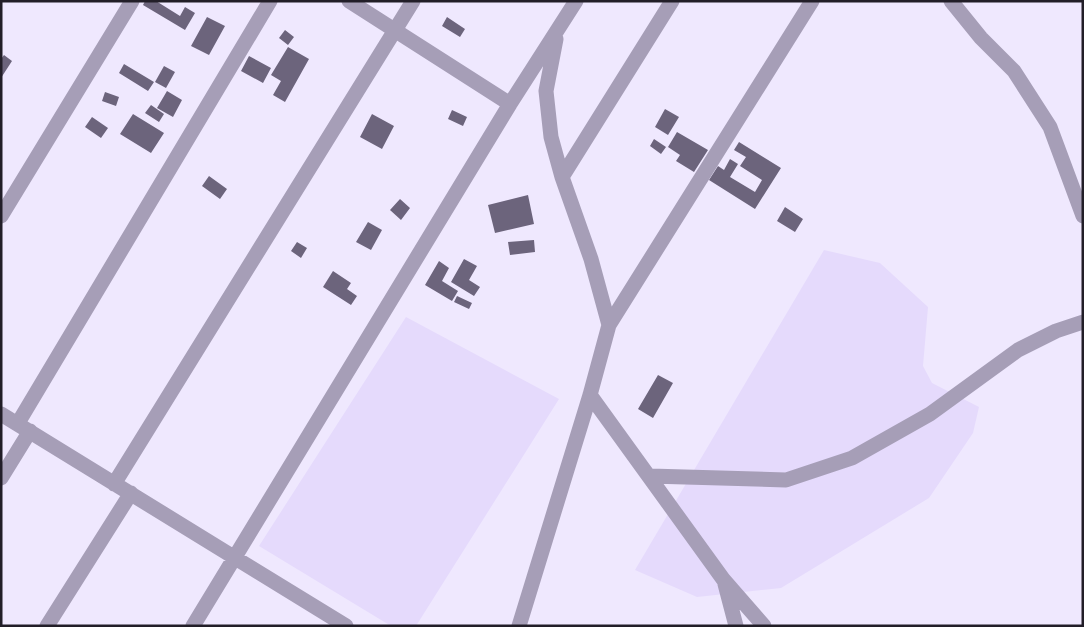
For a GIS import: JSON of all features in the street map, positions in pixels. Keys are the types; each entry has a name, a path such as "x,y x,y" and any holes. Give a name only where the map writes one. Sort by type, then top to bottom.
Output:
{"street":[{"path":"1,478 24,427 270,1"},
{"path":"349,1 510,104"},
{"path":"114,484 414,1"},
{"path":"193,626 510,104 576,1"},
{"path":"562,177 672,1"},
{"path":"519,626 590,395 609,325 812,1"},
{"path":"951,1 982,38 1014,71 1050,127 1083,216"},
{"path":"1,216 126,3"},
{"path":"558,30 546,91 551,137 562,177 591,259 609,325"},
{"path":"650,476 786,480 852,458 930,414 1018,350 1056,331 1083,322"},
{"path":"590,395 723,579 764,626"},
{"path":"1,414 235,556 328,621 346,626"},
{"path":"47,626 131,493"},
{"path":"723,579 736,626"}],"shaded area":[{"path":"824,250 880,263 928,307 923,366 932,383 979,407 973,433 929,498 781,588 697,597 635,570"},
{"path":"406,317 559,399 416,626 391,626 259,546"}],"building":[{"path":"145,1 156,1 180,16 185,7 195,13 185,30 143,5"},
{"path":"207,17 225,26 209,55 191,46"},
{"path":"447,17 465,29 460,37 442,26"},
{"path":"285,30 294,37 288,45 279,38"},
{"path":"288,47 309,59 285,102 273,95 281,81 271,75"},
{"path":"4,55 12,61 1,78 1,59"},
{"path":"249,56 271,68 263,83 241,71"},
{"path":"124,64 154,82 148,91 119,73"},
{"path":"164,66 175,72 166,88 155,82"},
{"path":"167,91 182,100 173,117 157,108"},
{"path":"105,92 119,97 116,106 102,101"},
{"path":"151,105 164,114 159,122 145,113"},
{"path":"665,109 679,117 668,135 655,127"},
{"path":"452,110 467,117 463,126 448,119"},
{"path":"133,114 164,133 151,153 120,134"},
{"path":"372,114 394,126 382,149 360,137"},
{"path":"92,117 108,128 101,138 85,127"},
{"path":"677,132 708,150 694,172 676,161 680,155 668,147"},
{"path":"654,139 666,147 661,154 650,146"},
{"path":"739,142 781,168 755,209 709,180 718,166 724,170 730,159 738,164 730,177 755,192 762,180 740,166 746,157 734,150"},
{"path":"209,176 227,189 220,199 202,186"},
{"path":"528,195 534,224 495,233 488,205"},
{"path":"400,199 410,208 401,220 390,210"},
{"path":"785,207 803,219 795,232 777,221"},
{"path":"368,222 382,230 371,250 356,242"},
{"path":"534,240 535,252 510,255 508,242"},
{"path":"297,242 307,248 301,258 291,251"},
{"path":"464,259 477,266 469,280 480,287 474,296 451,282"},
{"path":"439,261 449,268 442,281 458,291 452,301 425,285"},
{"path":"333,271 351,283 347,289 357,296 351,305 323,287"},
{"path":"457,296 472,303 469,309 454,302"},
{"path":"658,375 673,383 653,418 638,409"}]}
